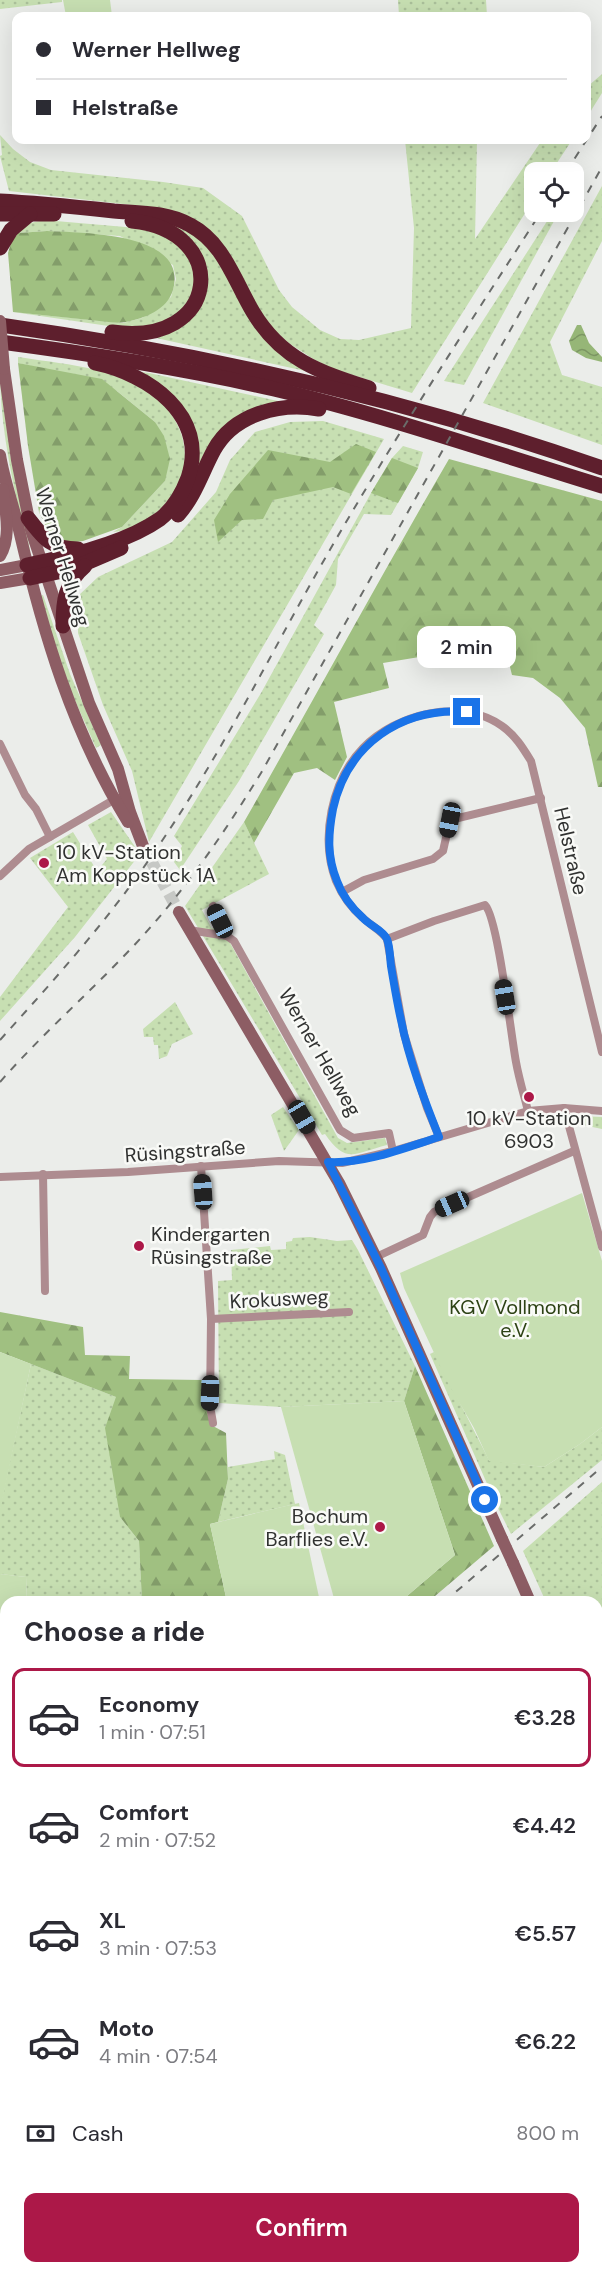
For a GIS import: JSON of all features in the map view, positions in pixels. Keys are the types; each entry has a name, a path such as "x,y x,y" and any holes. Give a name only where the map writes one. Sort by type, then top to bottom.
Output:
{"highway":[{"path":"0,201 162,215 189,224 217,247 255,314 272,335 298,360 316,370 405,399 438,416"},
{"path":"0,214 46,213 153,225 172,233 192,251 200,273 201,285 193,307 180,321 148,334 129,335 77,327 46,332"},
{"path":"0,248 11,230 30,214"},
{"path":"0,323 149,348 256,370 438,416 602,468"},
{"path":"0,342 134,360 275,390 359,412 602,486"},
{"path":"0,350 82,360 123,371 159,391 176,408 189,435 191,464 186,483 174,504 160,519 105,545 90,555 68,586 63,603 63,626"},
{"path":"36,570 145,537 176,516 190,499 220,440 239,422 267,411 296,407 345,414 359,412"},
{"path":"28,518 52,545 90,555"}],"main road":[{"name":"Werner Hellweg","path":"0,323 13,439 36,570 34,595 72,711 121,797"},
{"name":"Werner Hellweg","path":"0,454 3,470 36,570 63,626 88,703 118,769 121,797"},
{"name":"Werner Hellweg","path":"0,556 7,539 3,470"},
{"path":"0,570 36,570"},
{"path":"0,583 36,570"},
{"path":"179,912 328,1162 376,1257 527,1596"}],"street":[{"name":"Helstraße","path":"387,939 362,918 342,892 329,858 328,836 336,794 345,773 363,748 379,734 402,722 430,714 454,711 480,715 492,720 504,727 521,744 531,761 602,1052"},
{"path":"0,744 25,795 36,809 50,837"},
{"path":"0,876 29,849 121,797"},
{"name":"Helstraße","path":"342,892 364,880 433,860 443,851 450,820 541,798"},
{"path":"439,1137 404,1034 387,939 485,905 497,940 515,1060 528,1112"},
{"name":"Werner Hellweg","path":"213,906 227,936 234,941 340,1130 352,1138 388,1133 393,1151"},
{"path":"189,930 227,936"},
{"path":"564,1108 602,1247"},
{"name":"Rüsingstraße","path":"0,1177 128,1172 279,1161 342,1163 393,1151 528,1112 564,1108 602,1111"},
{"path":"376,1257 423,1235 434,1212 574,1151"},
{"path":"201,1166 211,1319 210,1406 213,1423"},
{"path":"43,1174 45,1291"},
{"name":"Krokusweg","path":"211,1319 349,1312"}],"green space":[{"path":"0,0 62,0 62,2 0,9"},
{"path":"63,0 110,0 112,12 65,12"},
{"path":"398,0 486,0 487,12 399,12"},
{"path":"602,74 602,93 591,111 591,84"},
{"path":"0,135 30,162 51,170 203,188 242,216 279,290 292,307 320,330 340,339 359,340 411,328 414,228 405,144 477,144 475,239 524,167 524,215 412,393 333,369 290,344 268,325 233,262 158,208 9,191 0,156 2,155"},
{"path":"539,144 569,144 558,162 527,162"},
{"path":"602,186 602,241 550,342 562,375 602,387 602,445 483,403"},
{"path":"44,220 137,228 170,236 194,263 194,294 171,322 129,329 13,312 123,323 142,318 171,297 176,279 173,265 120,236 47,231 18,233 26,224"},
{"path":"162,222 184,227 213,249 234,288 310,372 156,338 180,326 199,308 191,239 176,228"},
{"path":"547,222 554,222 464,385 444,381"},
{"path":"47,231 107,235 150,246 165,257 174,271 173,290 170,297 161,308 154,312 122,323 13,312 8,253 11,243 18,233"},
{"path":"18,357 86,368 122,377 137,383 163,404 174,418 185,450 180,482 171,497 158,511 137,525 113,532 122,527 165,481 155,422 117,391 53,371 18,363"},
{"path":"18,363 102,379 155,422 164,436 170,459 165,481 122,527 83,541 67,543 50,535 39,512"},
{"path":"0,371 11,459 30,550 28,551 5,439"},
{"path":"135,371 287,403 250,410 191,482 196,442"},
{"path":"323,421 384,439 149,842 132,771 103,705 78,633 78,596 98,577 172,542 216,492 230,460 255,432 290,422"},
{"path":"356,444 376,452 351,494 333,487 273,500 263,519 242,520 218,542 214,520 230,494 268,450 330,462"},
{"path":"403,446 423,452 418,468 391,515 364,514 338,559 336,585 314,625 324,634 239,781 180,870 174,862 182,846 174,836 261,693 371,493 392,458"},
{"path":"392,458 418,468 398,503 371,493"},
{"path":"449,459 602,501 602,787 598,787 585,728 560,698 533,678 512,675 504,643 383,663 389,688 334,702 347,757 335,780 317,768 294,773 254,843 244,822"},
{"path":"43,595 70,674 101,745 96,748 66,680 37,597"},
{"path":"111,812 140,854 75,937 0,1021 0,997 68,907 30,858 73,832 97,871 107,859 88,825"},
{"path":"244,822 269,874 202,910 212,929 218,926 229,941 338,1138 347,1143 385,1138 387,1145 359,1153 345,1153 332,1144 325,1134 322,1135 185,906"},
{"path":"175,1002 193,1034 172,1044 167,1056 159,1059 158,1045 154,1045 153,1037 144,1037 143,1029"},
{"path":"283,1107 299,1130 284,1151 271,1115"},
{"path":"580,1116 602,1117 602,1129 578,1124"},
{"name":"KGV Vollmond e.V.","path":"582,1193 602,1261 602,1427 544,1467 489,1461 474,1428 448,1383 404,1288 400,1273"},
{"path":"310,1237 337,1241 352,1240 358,1250 415,1366 404,1401 281,1407 219,1403 218,1281 232,1280 231,1250 270,1246 271,1250 286,1249 286,1242 292,1241 293,1238"},
{"path":"0,1312 83,1327 85,1355 130,1356 129,1379 203,1380 213,1426 226,1433 228,1479 218,1522 210,1524 226,1596 142,1596 139,1541 120,1517 105,1428 116,1397 0,1352"},
{"path":"0,1352 31,1364 0,1511"},
{"path":"434,1352 489,1460 544,1467 602,1427 602,1460 511,1534 430,1354"},
{"path":"31,1364 116,1397 120,1517 139,1541 142,1596 27,1596 26,1577 0,1574 0,1508"},
{"path":"415,1366 494,1546 435,1596 407,1596 455,1555 404,1401"},
{"name":"Bochum Barflies e.V.","path":"404,1401 455,1555 407,1596 333,1596 281,1407"},
{"path":"274,1451 285,1455 295,1504 218,1522 228,1479 228,1467 275,1459"},
{"path":"602,1482 602,1596 543,1596 523,1551"},
{"path":"299,1503 319,1596 226,1596 210,1524"},
{"path":"0,1574 26,1577 27,1596 0,1596"}],"water":[{"path":"577,325 581,325 589,343 602,357 602,362 586,358 572,350 569,341"}],"tunnel":[{"path":"143,846 179,912"}],"railway":[{"path":"591,133 602,116"},
{"path":"572,162 584,144"},
{"path":"0,1082 137,943 170,905 237,812 602,167"},
{"path":"0,1040 100,925 180,814 360,499 436,375 535,222"},
{"path":"451,1596 602,1467"}],"place":[{"name":"10 kV-Station Am Koppstück 1A","path":"44,863"},
{"name":"10 kV-Station 6903","path":"529,1097"},
{"name":"Kindergarten Rüsingstraße","path":"139,1246"},
{"name":"Bochum Barflies e.V.","path":"380,1527"}],"route":[{"path":"467,712 430,714 402,722 379,734 351,763 336,794 328,836 329,858 337,882 348,902 362,918 387,939 394,989 404,1034 427,1108 439,1137 358,1160 342,1163 328,1162 381,1268 485,1500"}]}
